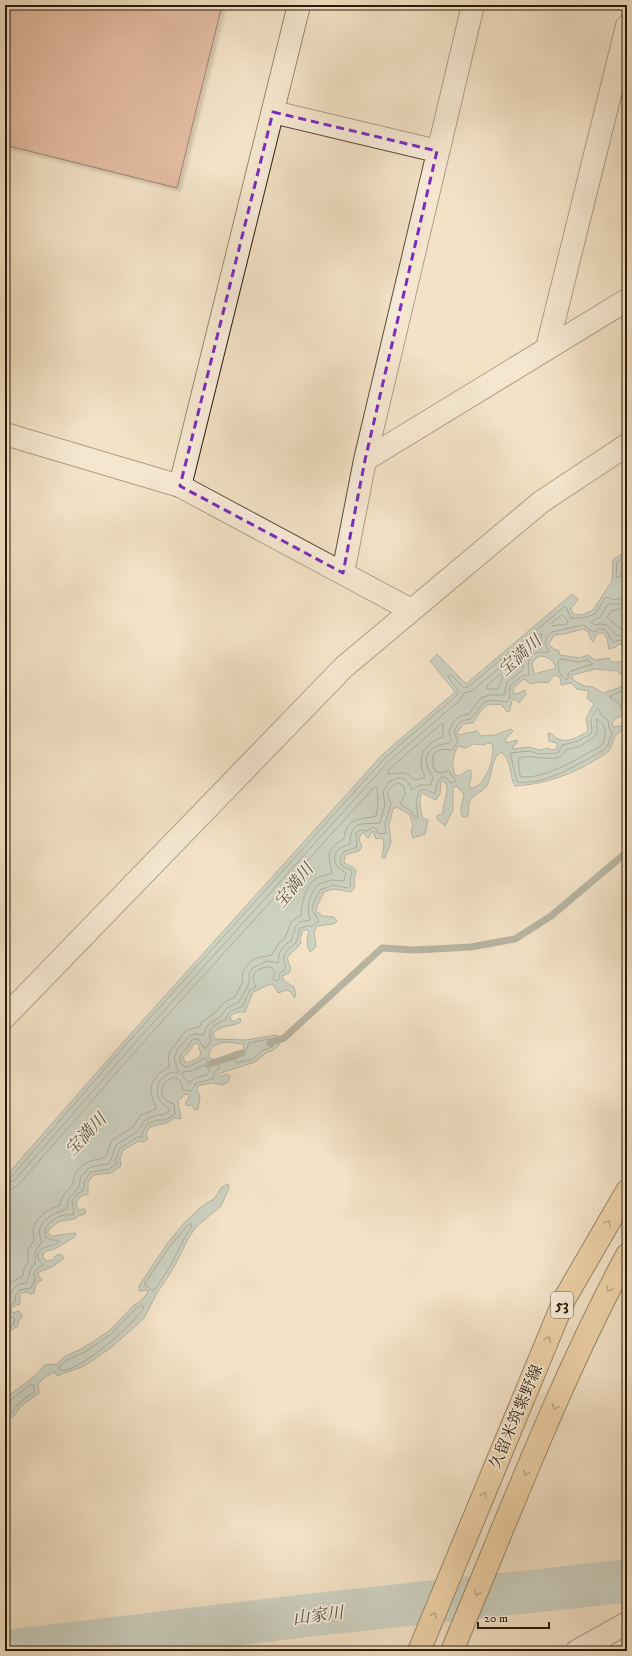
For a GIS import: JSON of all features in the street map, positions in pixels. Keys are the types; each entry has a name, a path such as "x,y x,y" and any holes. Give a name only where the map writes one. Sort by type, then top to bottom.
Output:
{"main road":[{"name":"久留米筑紫野線","path":"420,1651 565,1298 627,1191"},
{"name":"久留米筑紫野線","path":"452,1651 541,1437 602,1300 627,1254"}],"street":[{"path":"180,486 299,5"},
{"path":"344,573 365,460 437,151 473,5"},
{"path":"547,348 620,93 627,26"},
{"path":"273,112 437,151"},
{"path":"365,460 627,300"},
{"path":"5,434 180,486 344,573 410,610"},
{"path":"5,1017 344,667 410,610 541,502 627,445"},
{"path":"577,1651 627,1623"}],"highlighted area":[{"path":"273,112 437,151 365,460 343,573 180,486"}],"water":[{"name":"宝満川","path":"627,550 627,570 625,574 627,576 627,712 615,719 612,723 613,727 626,725 626,730 617,734 609,751 605,754 573,772 539,783 515,786 509,763 505,755 501,752 494,761 488,784 471,799 467,817 463,817 461,812 464,795 457,786 453,787 453,810 445,826 437,819 437,816 443,813 447,790 446,783 441,781 440,794 436,800 422,793 421,796 420,806 423,819 427,819 428,821 425,834 413,838 411,832 413,826 410,815 397,807 393,809 389,825 391,842 385,858 382,858 384,845 382,838 376,839 373,831 368,838 363,833 361,834 359,839 362,847 359,851 345,855 344,863 356,870 354,882 355,887 351,892 333,889 324,892 317,906 316,911 323,916 334,917 337,921 334,924 317,926 314,932 316,946 310,952 307,942 309,931 303,930 300,939 301,943 287,958 291,969 289,973 282,976 284,981 294,987 296,996 294,998 291,992 287,990 278,993 273,984 253,992 245,1012 235,1013 230,1017 232,1021 240,1018 241,1022 222,1027 214,1032 213,1035 215,1039 245,1040 277,1035 280,1044 274,1050 266,1053 255,1062 218,1074 218,1077 228,1074 230,1076 228,1082 223,1085 212,1083 198,1086 197,1089 200,1097 198,1109 195,1110 191,1105 187,1106 185,1104 189,1097 187,1094 184,1095 178,1101 181,1119 174,1118 166,1123 150,1127 146,1133 148,1139 143,1142 139,1141 123,1150 120,1159 121,1166 111,1173 94,1175 88,1182 88,1194 81,1196 76,1202 78,1210 85,1209 85,1214 78,1216 75,1219 58,1222 48,1231 48,1234 52,1236 76,1233 72,1239 55,1249 46,1251 43,1254 43,1258 47,1261 52,1260 58,1254 63,1256 63,1259 52,1267 39,1272 38,1275 42,1280 36,1283 34,1293 30,1294 27,1292 20,1295 20,1304 12,1307 11,1310 12,1313 19,1311 22,1318 19,1319 18,1326 5,1334 5,1177 127,1038 382,755 455,692 430,661 437,654 466,684 572,594 578,599 571,609 573,614 582,615 593,610 612,581 613,560","holes":["583,629 588,632 593,642 596,635 604,633 609,649 616,647 619,644 625,646 622,654 623,662 611,662 609,658 595,660 588,655 580,658 560,655 558,650 555,650 549,644 554,635","543,656 550,659 556,668 534,674 532,663 535,659","595,669 617,671 623,677 624,682 621,687 603,693 593,687 584,686 573,680 572,675","554,675 560,677 561,685 571,683 577,689 589,691 587,698 594,704 586,718 588,731 574,739 566,741 558,739 552,734 548,733 549,741 557,743 557,749 552,750 548,748 539,750 529,747 513,749 513,746 517,743 517,740 507,743 505,740 513,731 511,729 495,735 481,736 477,731 459,735 457,733 463,724 473,723 485,706 491,704 501,704 507,712 510,711 512,700 517,700 519,703 526,694 525,690 517,694 513,693 514,687 524,679 530,684 540,682 548,683","488,743 492,744 493,749 491,763 485,777 475,787 470,788 471,770 468,770 459,776 455,775 453,764 458,746 466,748 473,744 484,745","226,1042 243,1044 244,1048 242,1051 234,1052 229,1059 219,1062 215,1061 209,1056 212,1047","195,1043 198,1044 201,1054 197,1059 186,1063 183,1057"]},
{"path":"228,1184 229,1188 221,1206 197,1226 189,1237 173,1269 157,1293 144,1318 112,1347 84,1366 57,1376 55,1372 45,1377 38,1384 39,1393 21,1406 14,1416 5,1422 5,1399 7,1397 36,1375 45,1365 57,1364 64,1357 83,1348 109,1331 133,1306 141,1301 148,1292 147,1290 139,1291 139,1286 167,1244 184,1223 202,1206 214,1199 222,1187"}],"building":[{"path":"5,5 222,5 177,188 5,145"}],"waterway":[{"path":"270,1043 284,1038 382,948 415,950 471,947 515,939 551,916 627,852"},
{"path":"210,1064 242,1053"},
{"name":"山家川","path":"9,1651 311,1615 627,1581"}]}
